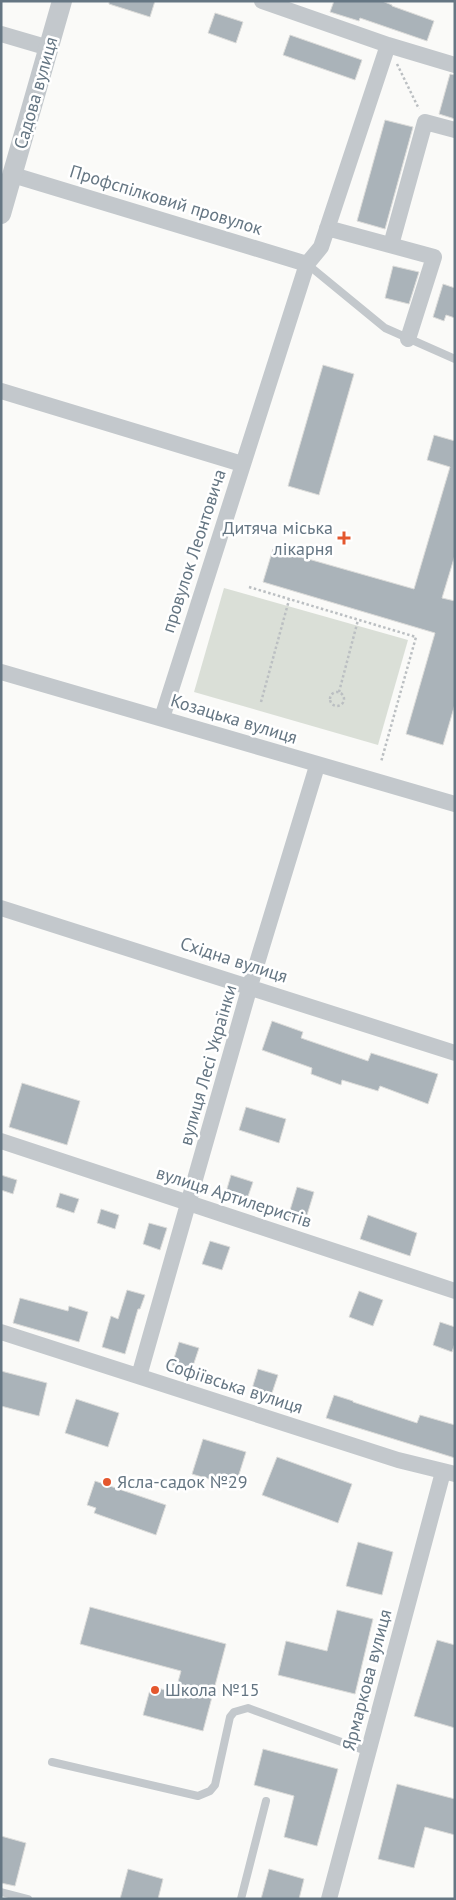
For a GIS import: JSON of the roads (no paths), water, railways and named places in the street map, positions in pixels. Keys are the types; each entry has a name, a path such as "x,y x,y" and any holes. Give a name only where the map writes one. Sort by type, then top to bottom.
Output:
{"street":[{"name":"Садова вулиця","path":"1,214 62,1"},
{"path":"262,1 388,45 455,65"},
{"path":"1,34 49,48"},
{"path":"242,464 307,264 321,247 388,45"},
{"path":"391,245 424,122 455,130"},
{"name":"Профспілковий провулок","path":"13,175 307,264"},
{"path":"327,228 434,257 408,339"},
{"name":"провулок Леонтовича","path":"1,391 242,464 162,718"},
{"name":"Козацька вулиця","path":"1,672 162,718 317,766 455,804"},
{"name":"вулиця Лесі Українки","path":"139,1376 190,1203 250,986 317,766"},
{"name":"Східна вулиця","path":"1,908 455,1052"},
{"name":"вулиця Артилеристів","path":"1,1142 455,1291"},
{"name":"Софіївська вулиця","path":"1,1332 398,1460 449,1473"},
{"name":"Ярмаркова вулиця","path":"329,1899 368,1752 449,1473"}],"lane":[{"path":"307,264 385,328 455,359"},
{"path":"52,1762 198,1796 215,1785 230,1718 234,1712 248,1708 368,1752"},
{"path":"241,1899 266,1801"},
{"path":"1,1892 28,1899"}],"place":[{"name":"Дитяча міська лікарня","path":"344,538"},
{"name":"Ясла-садок №29","path":"107,1482"},
{"name":"Школа №15","path":"155,1690"}]}
